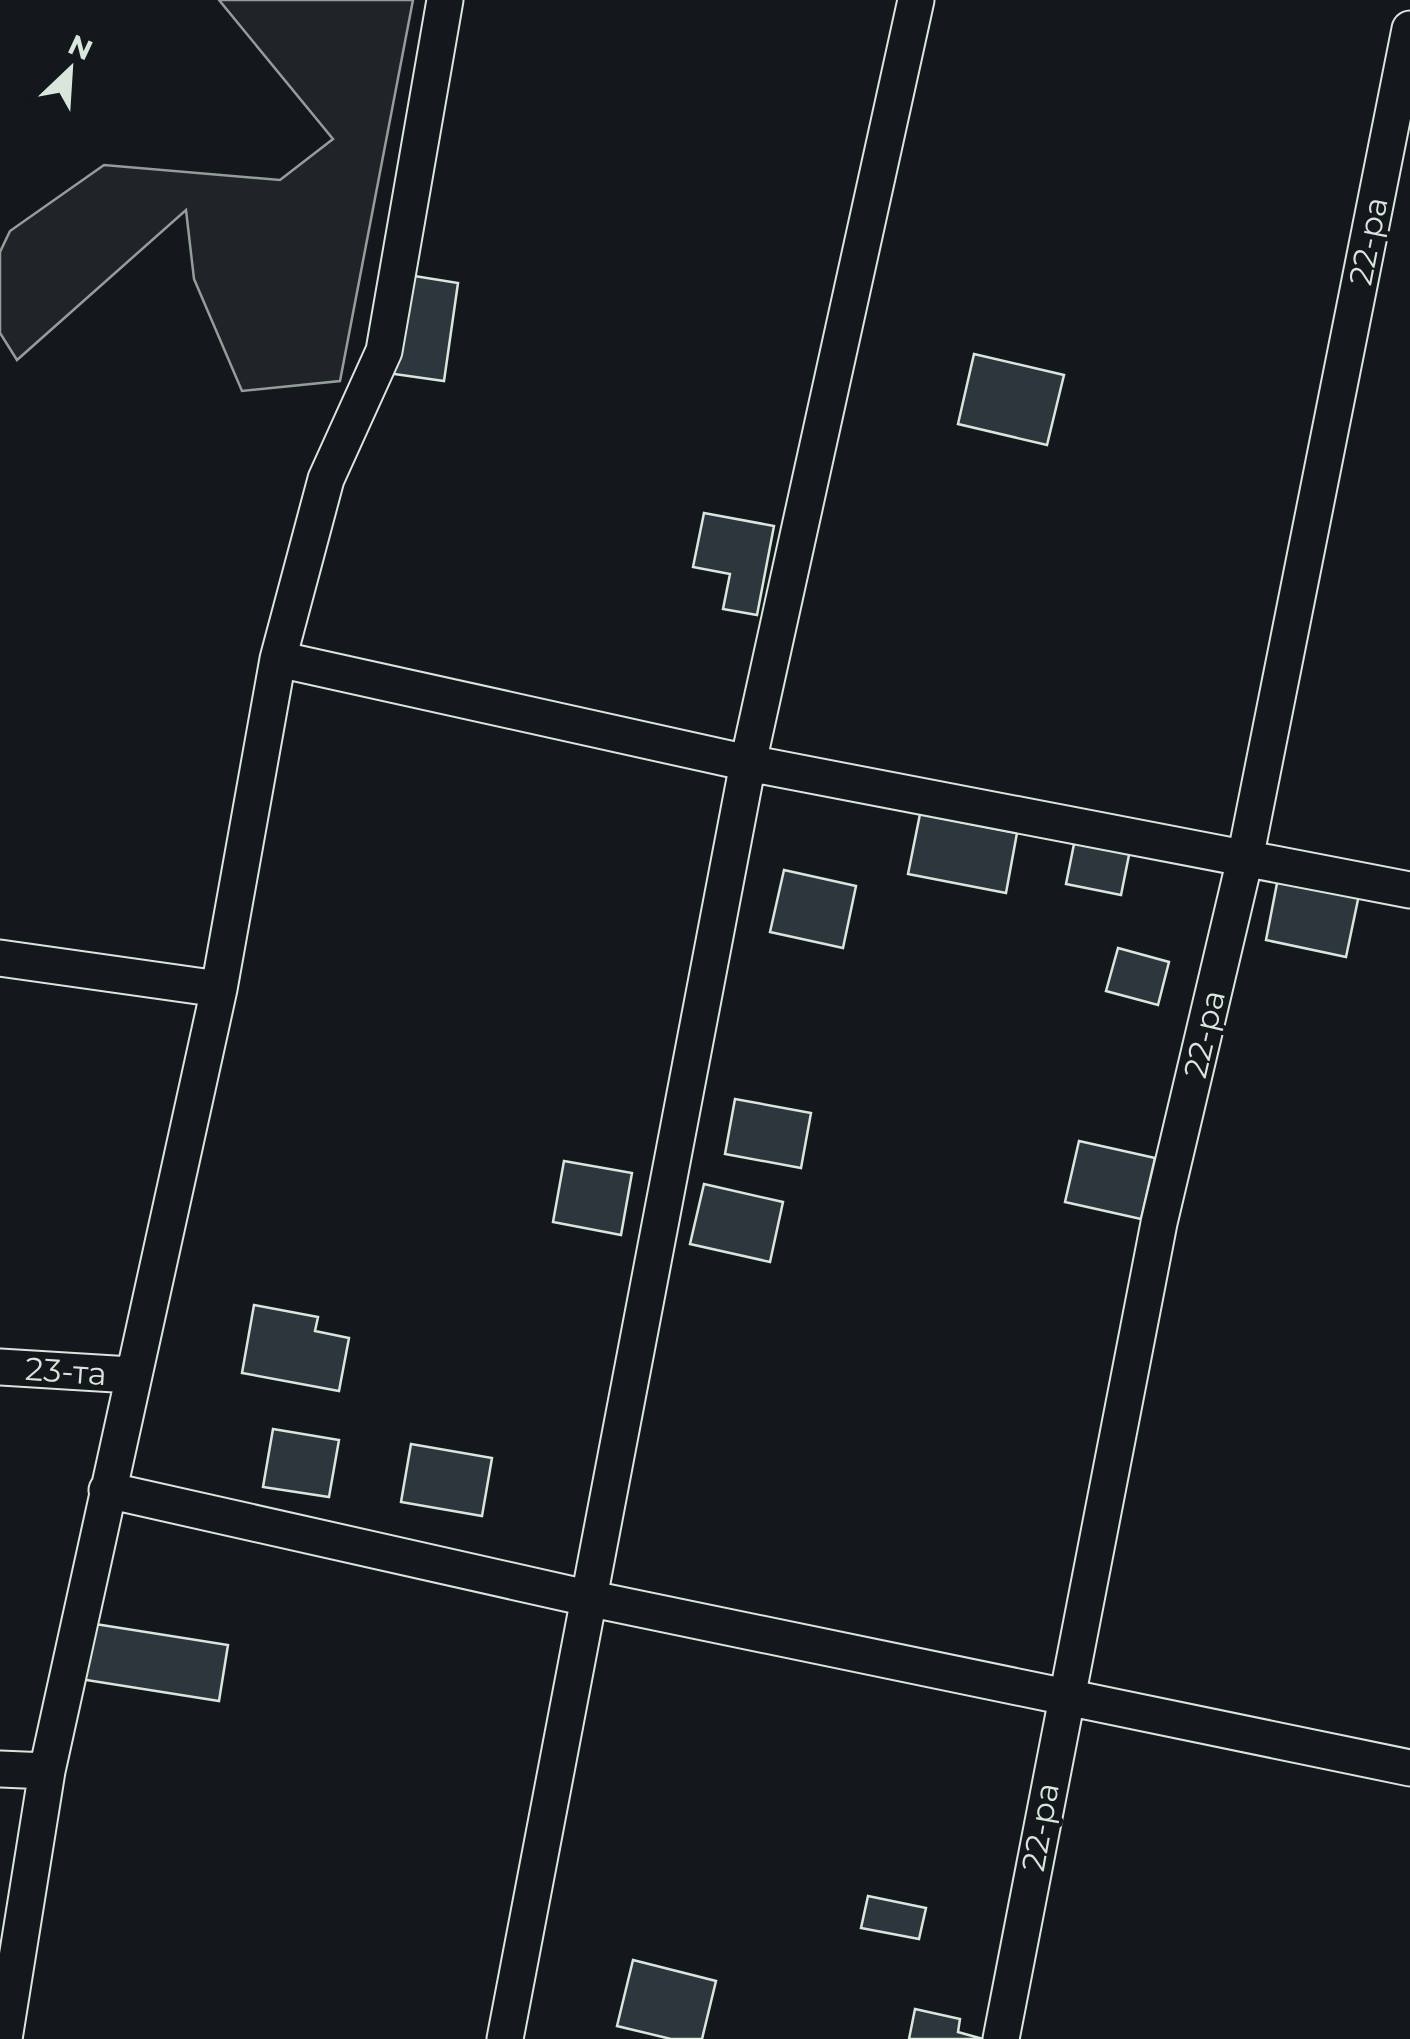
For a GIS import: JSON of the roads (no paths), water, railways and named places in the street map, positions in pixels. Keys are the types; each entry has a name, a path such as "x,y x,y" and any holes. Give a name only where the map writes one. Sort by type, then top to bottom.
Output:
{"street":[{"path":"4,2039 47,1772 131,1375 219,989 278,659 326,479 384,351 445,0"},
{"path":"505,2039 748,763 916,0"},
{"name":"22-ра","path":"1000,2039 1159,1223 1245,858 1410,29"},
{"path":"278,659 748,763 1410,890"},
{"path":"0,958 219,989"},
{"name":"23-та","path":"0,1366 131,1375"},
{"path":"107,1490 587,1598 1410,1768"},
{"path":"0,1769 47,1772"}]}
